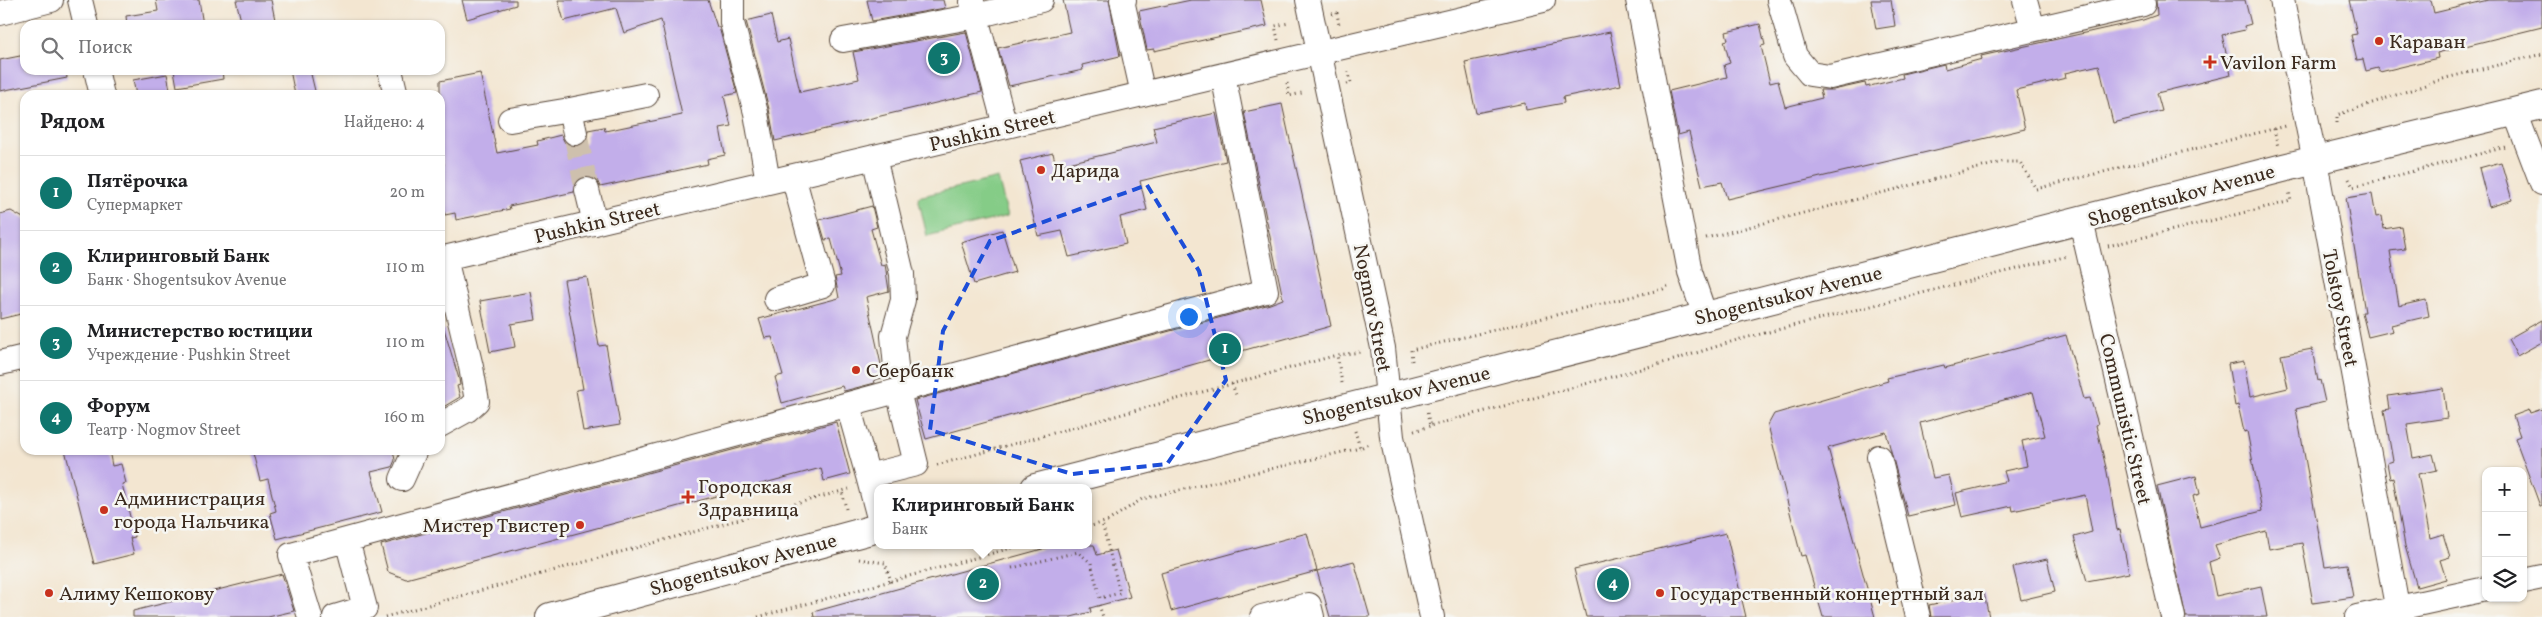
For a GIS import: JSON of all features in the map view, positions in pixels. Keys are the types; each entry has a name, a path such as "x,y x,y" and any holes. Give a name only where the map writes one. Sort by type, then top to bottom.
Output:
{"main road":[{"name":"Shogentsukov Avenue","path":"1051,484 1705,316 2542,105"},
{"name":"Shogentsukov Avenue","path":"550,617 874,529"}],"street":[{"path":"0,13 51,0"},
{"path":"80,0 85,20"},
{"path":"732,0 732,23 756,112 768,182"},
{"path":"843,40 974,8 1041,0"},
{"path":"1124,0 1122,0 1143,94"},
{"name":"Nogmov Street","path":"1308,0 1383,348 1392,437 1432,617"},
{"name":"Pushkin Street","path":"445,259 1544,0"},
{"path":"1638,0 1690,272 1705,316"},
{"path":"1779,0 1795,56 1810,74 1830,78 2143,4 2142,0"},
{"path":"2025,0 2033,29"},
{"name":"Tolstoy Street","path":"2282,0 2315,161 2398,612"},
{"path":"974,8 1005,126"},
{"path":"97,75 101,90"},
{"path":"391,75 395,90"},
{"path":"310,617 291,555 1266,291 1223,75"},
{"path":"510,120 646,95"},
{"path":"570,110 575,133"},
{"path":"2516,112 2542,183"},
{"path":"874,157 902,274 903,300 893,336 896,367"},
{"path":"776,299 823,285 793,176"},
{"path":"587,190 594,223"},
{"name":"Communistic Street","path":"2081,221 2173,617"},
{"path":"445,267 471,367 477,401 467,410 445,422"},
{"path":"0,363 20,358"},
{"path":"869,480 916,464 898,392"},
{"path":"848,404 874,499"},
{"path":"402,479 413,455"},
{"path":"1879,457 1918,617"},
{"path":"335,617 365,608 347,540"},
{"path":"2527,580 2542,577"},
{"path":"2357,617 2398,612 2482,590"},
{"path":"1262,617 1309,605 1312,617"}],"path":[{"path":"1279,46 1275,26 1289,23"},
{"path":"2332,116 2446,78 2542,54"},
{"path":"1286,83 1289,96 1302,94"},
{"path":"2337,115 2337,123"},
{"path":"1412,361 1411,350 1663,289 1690,272 1699,240 2002,162 2020,162 2036,189 2285,126"},
{"path":"2274,129 2278,147"},
{"path":"2345,191 2353,187 2527,142"},
{"path":"2349,179 2353,187"},
{"path":"1406,433 1674,360 1737,340 2292,201 2289,191"},
{"path":"936,465 1337,355 1362,352"},
{"path":"1337,355 1342,383"},
{"path":"1232,384 1236,395"},
{"path":"1521,396 1522,401"},
{"path":"1427,413 1430,426"},
{"path":"1355,431 1360,448"},
{"path":"1092,526 1102,523 1142,499 1360,448 1376,442"},
{"path":"384,617 842,491 869,480"},
{"path":"842,491 846,509"},
{"path":"1012,568 1078,552 1090,563 1100,598 1120,593 1102,523"},
{"path":"758,617 1007,549"},
{"path":"859,559 885,563 891,581"},
{"path":"1099,605 1103,617"}],"highlighted area":[{"path":"1147,185 1199,271 1226,380 1167,464 1072,474 930,430 943,331 990,241"}],"green space":[{"path":"998,178 1008,216 927,236 918,197"}],"building":[{"path":"156,0 199,0 202,20 126,20 126,16 158,11"},
{"path":"236,0 271,0 275,20 241,20"},
{"path":"462,0 516,0 516,5 467,19"},
{"path":"558,0 708,0 717,27 719,27 737,93 724,96 731,126 720,128 725,155 707,159 708,164 600,187 597,180 584,177 577,180 574,192 509,206 510,209 456,220 455,213 445,215 445,90 440,90 440,81 480,73 497,153 538,145 537,141 561,135 565,143 577,146 585,143 588,130 604,127 605,131 682,115 661,20 624,33 616,8 564,21"},
{"path":"867,0 943,0 945,8 872,21"},
{"path":"1063,0 1109,0 1120,56 1082,65 1083,70 1009,86 998,48 1070,32"},
{"path":"1191,0 1261,0 1267,26 1154,51 1154,49 1147,50 1139,11"},
{"path":"1871,0 1891,0 1895,26 1876,29"},
{"path":"2156,0 2245,0 2251,24 2244,26 2245,30 2222,35 2231,75 2157,93 2162,111 2113,123 2099,65 2065,73 2066,78 2016,90 2025,129 1727,199 1722,182 1702,186 1689,132 1678,135 1669,91 1727,77 1724,65 1730,63 1724,41 1728,40 1726,32 1760,24 1765,45 1761,46 1770,83 1778,81 1785,107 1822,98 1820,90 1833,90 1865,83 1866,87 1903,78 1902,74 1944,64 1945,69 1982,59 1981,56 2143,20 2157,15"},
{"path":"2349,0 2431,0 2434,13 2488,0 2542,0 2542,27 2437,53 2438,58 2380,72 2378,68 2366,71 2363,59 2357,60 2351,35 2357,34"},
{"path":"771,15 777,42 788,39 800,92 859,79 853,52 966,32 982,92 775,141 769,109 746,21"},
{"path":"1610,32 1621,85 1563,97 1564,103 1526,110 1525,103 1476,113 1465,62"},
{"path":"20,56 20,75 67,75 67,78 0,91 0,60"},
{"path":"167,75 170,90 135,90 133,80"},
{"path":"175,75 223,75 223,79 177,87"},
{"path":"291,75 311,75 315,90 294,90"},
{"path":"1282,104 1331,326 926,439 915,400 1283,299 1244,112"},
{"path":"1216,113 1226,161 1140,181 1147,210 1120,217 1126,244 1069,257 1062,231 1038,236 1020,161 1053,153 1056,166 1157,142 1153,127"},
{"path":"2501,162 2512,200 2489,207 2479,168"},
{"path":"2372,194 2376,217 2382,216 2384,229 2401,226 2405,249 2390,251 2399,306 2426,300 2429,316 2391,325 2393,331 2368,337 2362,312 2365,312 2346,198"},
{"path":"872,206 877,227 871,229 881,265 885,264 889,291 866,297 882,369 887,377 874,380 875,383 844,391 842,386 782,403 775,377 783,375 772,337 765,338 759,319 839,298 835,277 841,276 831,239 825,240 819,220"},
{"path":"11,211 20,216 20,314 0,319 0,214"},
{"path":"1002,230 1015,272 974,284 961,242"},
{"path":"587,277 599,346 606,345 620,425 583,431 576,390 583,389 564,280"},
{"path":"531,292 536,320 511,324 515,347 490,352 480,301"},
{"path":"2542,320 2542,342 2517,356 2508,339"},
{"path":"445,332 459,379 460,385 457,386 460,397 445,406"},
{"path":"2066,335 2084,399 2090,398 2098,424 2096,425 2107,472 2117,530 2120,529 2129,573 2087,581 2074,537 2092,532 2085,495 2013,511 2012,506 1962,517 1956,493 2007,481 2004,471 2027,466 2022,441 2045,436 2033,392 1920,423 1933,478 1949,475 1956,505 1908,516 1886,432 1828,448 1875,617 1823,617 1805,555 1801,556 1768,425 1774,414 1888,381 1887,378 1944,365 1945,368"},
{"path":"2312,349 2318,381 2320,380 2325,402 2296,409 2325,567 2347,564 2353,597 2313,603 2302,543 2269,549 2266,531 2215,545 2220,558 2209,562 2216,596 2261,586 2267,617 2186,617 2157,486 2196,476 2200,494 2193,496 2200,527 2262,511 2247,431 2244,432 2238,405 2235,406 2228,364 2244,361 2250,397 2288,388 2281,355"},
{"path":"2443,388 2447,418 2407,424 2413,458 2433,454 2437,470 2418,474 2430,538 2443,534 2450,557 2440,560 2446,579 2417,587 2405,546 2393,478 2390,479 2387,463 2393,461 2384,410 2390,409 2388,396"},
{"path":"2542,409 2542,506 2540,506 2515,438 2520,436 2513,416 2529,410 2530,413"},
{"path":"836,422 850,474 824,481 821,468 406,579 388,572 381,545"},
{"name":"Администрация города Нальчика","path":"66,455 110,455 112,466 121,464 126,483 122,484 135,537 130,538 134,554 94,564"},
{"path":"254,455 394,455 395,460 392,467 371,472 382,512 277,539 270,513 276,511 268,479 260,481"},
{"path":"1307,533 1317,571 1171,611 1161,573"},
{"name":"Государственный концертный зал","path":"1726,533 1746,617 1586,617 1574,569"},
{"path":"1092,545 1094,545 1097,555 1116,550 1130,597 1090,608 1091,612 1071,617 814,617 813,612 1042,549 1092,549"},
{"path":"2047,559 2055,592 2021,600 2013,567"},
{"path":"1354,561 1370,617 1330,617 1317,571"},
{"path":"282,574 294,611 268,617 133,617 133,611"},
{"path":"1984,593 1989,617 1931,617 1929,605"}],"tunnel":[{"path":"575,133 587,190"}],"place":[{"name":"Караван","path":"2379,41"},
{"name":"Министерство юстиции","path":"944,58"},
{"name":"Vavilon Farm","path":"2210,62"},
{"name":"Дарида","path":"1041,170"},
{"name":"Пятёрочка","path":"1225,349"},
{"name":"Сбербанк","path":"856,370"},
{"name":"Городская Здравница","path":"688,497"},
{"name":"Администрация города Нальчика","path":"104,510"},
{"name":"Мистер Твистер","path":"580,525"},
{"name":"Клиринговый Банк","path":"983,584"},
{"name":"Форум","path":"1613,584"},
{"name":"Алиму Кешокову","path":"49,593"},
{"name":"Государственный концертный зал","path":"1660,593"}]}
